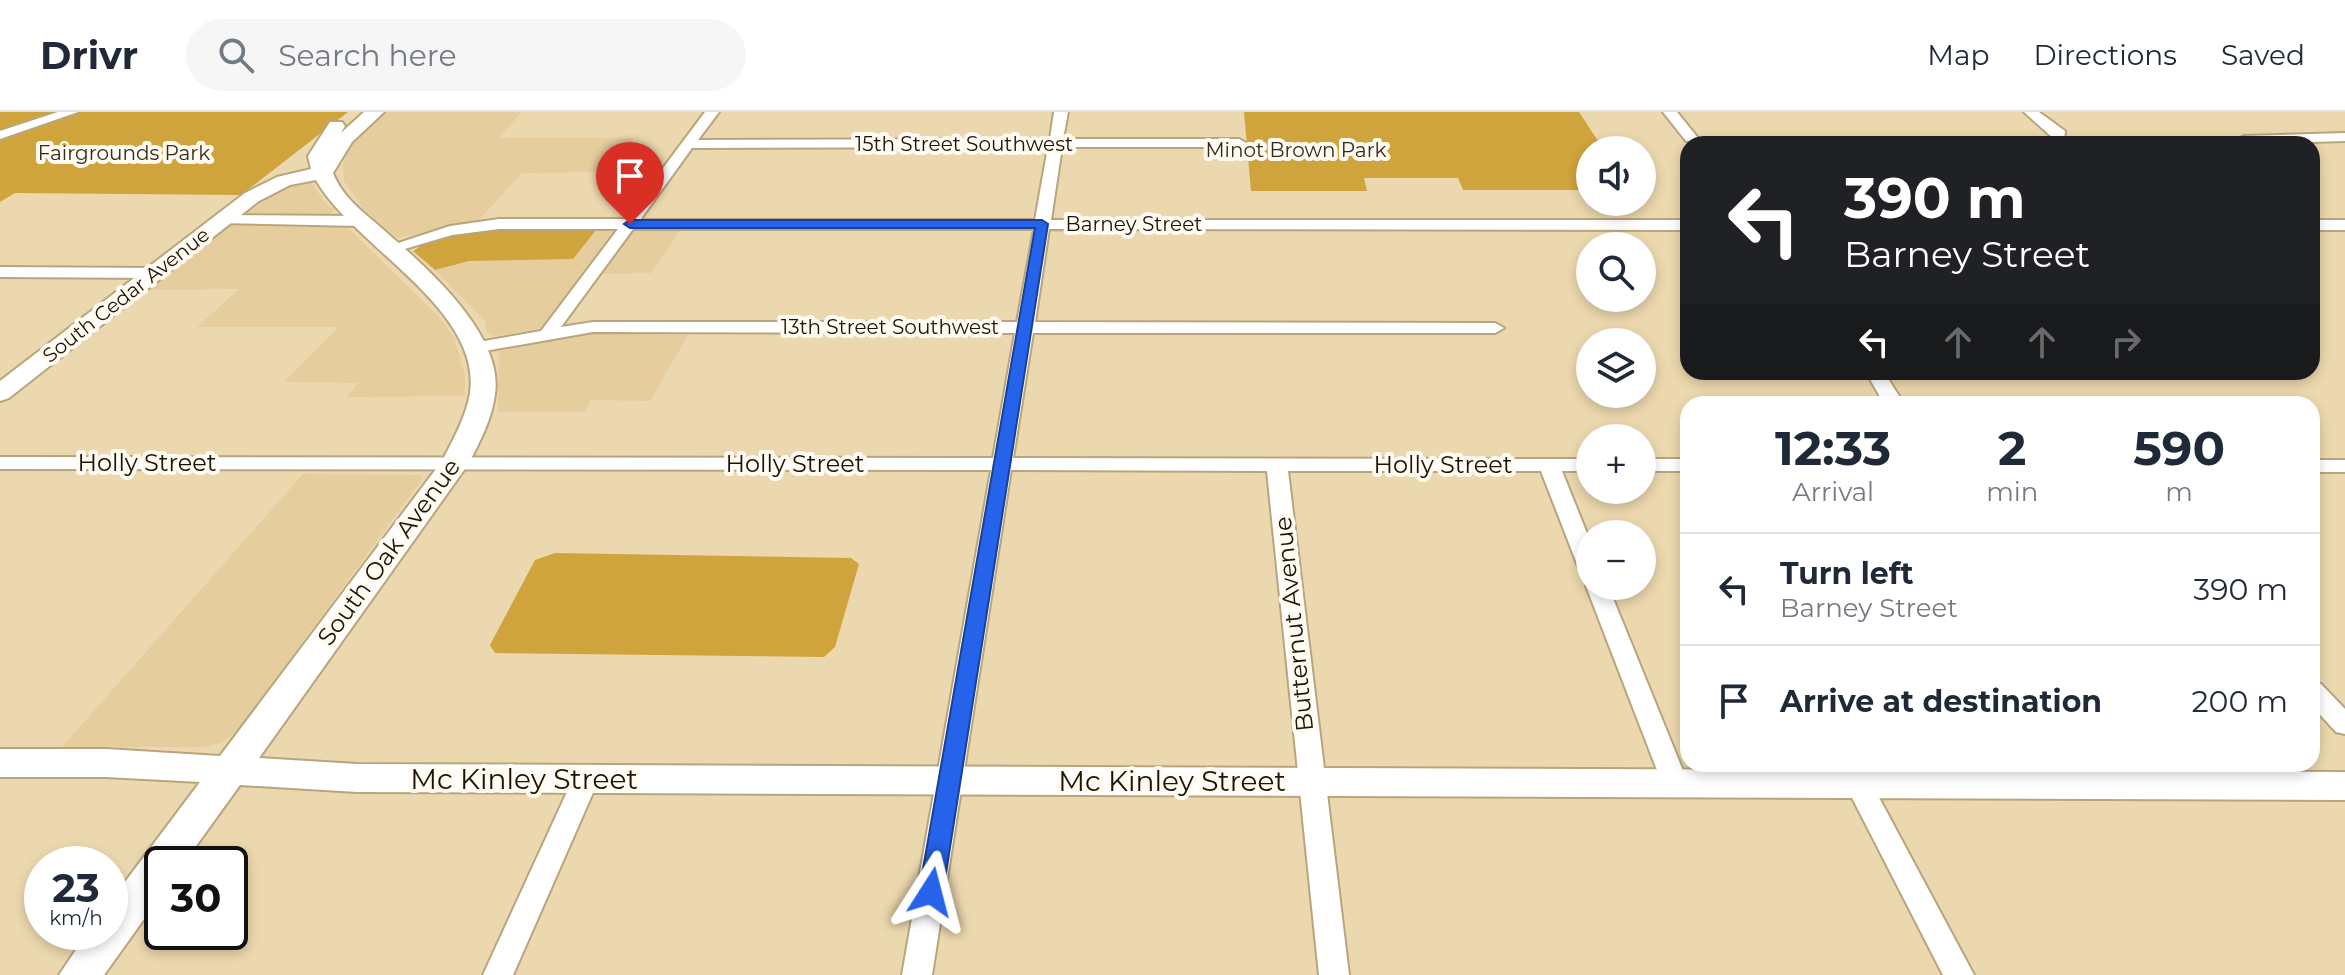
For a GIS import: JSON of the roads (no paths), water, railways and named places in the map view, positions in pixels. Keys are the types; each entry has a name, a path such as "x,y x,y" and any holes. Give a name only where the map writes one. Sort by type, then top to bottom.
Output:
{"street":[{"path":"0,135 71,112"},
{"name":"South Cedar Avenue","path":"1,391 224,220 352,112"},
{"path":"336,126 320,149 319,163 324,172 345,139 375,112"},
{"path":"549,332 712,112"},
{"path":"917,975 1061,112"},
{"path":"1670,112 1689,136"},
{"path":"2031,112 2060,136"},
{"path":"2320,138 2345,137"},
{"name":"15th Street Southwest","path":"689,144 1239,143"},
{"name":"South Cedar Avenue","path":"252,197 284,181 324,172"},
{"name":"South Oak Avenue","path":"80,975 455,463 480,410 484,386 479,347 468,328 391,248 335,197 324,172"},
{"path":"224,220 359,221"},
{"name":"Barney Street","path":"391,248 469,227 630,224 1680,225"},
{"path":"2320,225 2345,225"},
{"path":"0,272 155,273"},
{"name":"13th Street Southwest","path":"479,347 549,332 593,327 1495,328"},
{"name":"Holly Street","path":"0,463 1576,465"},
{"name":"Butternut Avenue","path":"1277,465 1334,975"},
{"path":"1549,465 1576,533"},
{"path":"1656,465 1680,465"},
{"path":"2320,466 2345,466"},
{"path":"1603,600 1675,783"},
{"path":"2320,698 2345,725"},
{"name":"Mc Kinley Street","path":"0,763 106,763 357,778 1858,784 2032,774 2345,786"},
{"path":"498,975 586,779"},
{"path":"1858,784 1959,975"}],"park label":[{"name":"Minot Brown Park","path":"1296,150"},
{"name":"Fairgrounds Park","path":"124,153"}]}
